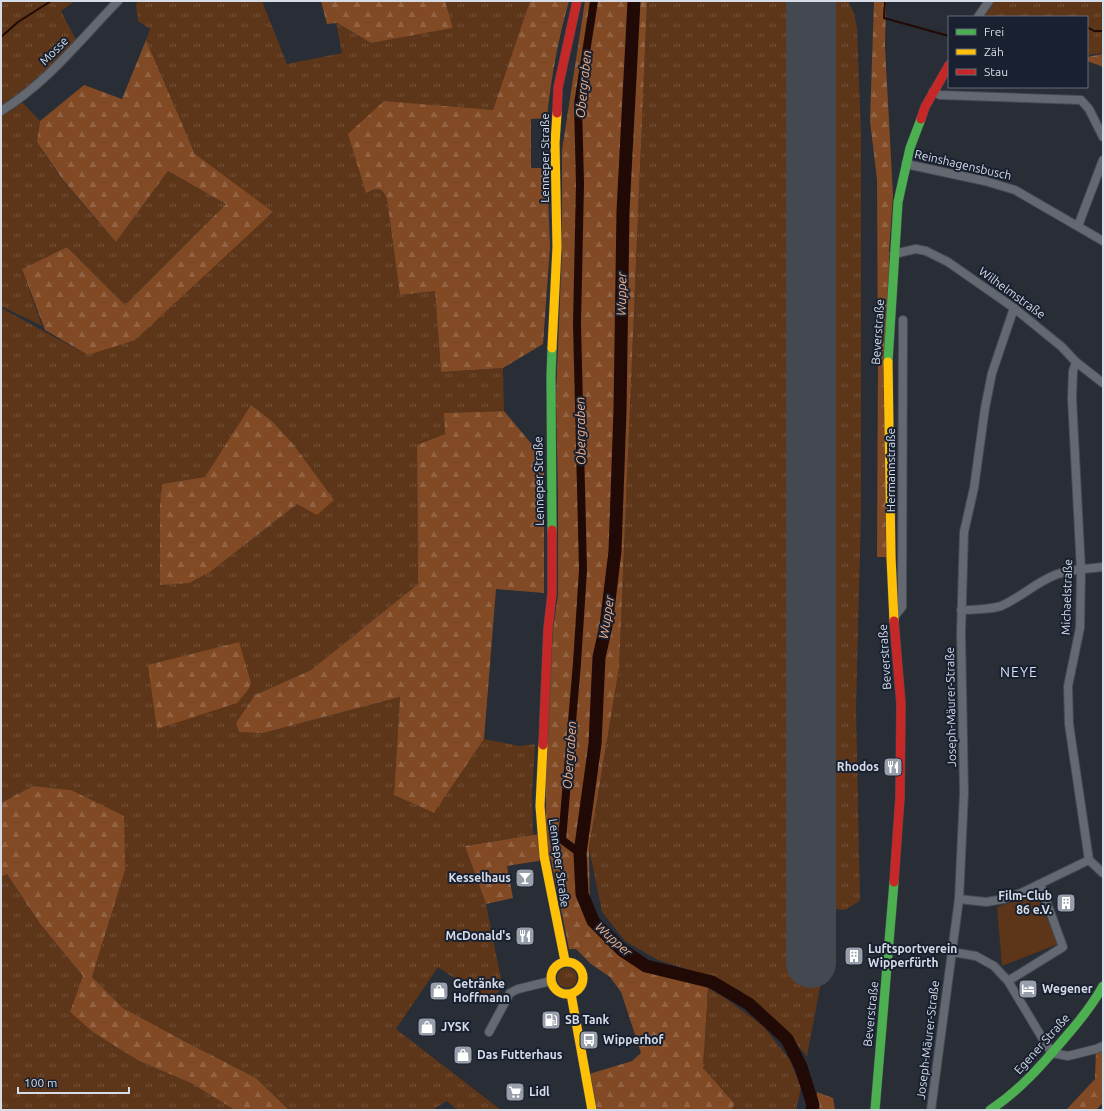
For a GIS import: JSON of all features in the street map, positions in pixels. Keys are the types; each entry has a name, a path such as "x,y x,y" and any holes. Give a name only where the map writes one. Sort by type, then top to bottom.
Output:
{"street":[{"name":"Mosse","path":"1,111 20,100 62,62 118,1"},
{"name":"Lenneper Straße","path":"565,962 544,856 540,806 548,629 552,594 551,376 558,247 555,143 558,88 577,1"},
{"path":"979,16 988,1"},
{"name":"Beverstraße","path":"875,1110 900,797 900,704 894,617 887,375 894,254 898,202 906,164 925,107 948,66"},
{"path":"933,92 940,95 1081,100 1089,109 1103,137"},
{"path":"1078,226 1103,160"},
{"name":"Reinshagensbusch","path":"906,164 984,181 1015,190 1103,241"},
{"name":"Wilhelmstraße","path":"894,254 916,249 926,251 948,262 1014,308 1062,347 1076,362 1103,384"},
{"name":"Joseph-Mäurer-Straße","path":"931,1110 959,899 964,793 961,610 964,532 974,488 984,408 992,373 1014,308"},
{"name":"Hermannstraße","path":"894,617 902,607 904,320"},
{"name":"Michaelstraße","path":"1076,362 1073,371 1072,398 1081,570 1080,628 1068,686 1069,724 1089,860"},
{"path":"961,610 1000,606 1038,583 1054,576 1071,570 1103,567"},
{"path":"959,899 986,902 1004,899 1021,893 1089,860 1103,873"},
{"path":"1008,981 1062,947 1040,884"},
{"path":"952,952 976,956 994,966 1008,981 1052,1053 1068,1056 1103,1046"},
{"path":"569,961 577,964 584,974 584,979 580,989 571,994 565,994 556,990 551,981 551,976 556,966 565,962 569,961"},
{"path":"489,1032 510,993 518,989 551,981"},
{"name":"Egener Straße","path":"990,1110 1010,1096 1052,1053 1083,1016 1103,986"},
{"path":"571,994 592,1110"}],"green space":[{"path":"1,1 75,1 61,11 77,42 30,87 1,108"},
{"path":"138,1 262,1 287,64 342,53 336,23 371,43 453,28 445,1 530,1 493,111 384,101 367,193 374,190 379,190 384,192 387,199 400,295 435,291 441,372 503,368 504,411 444,413 445,434 417,445 418,584 311,670 255,695 263,733 400,697 394,795 434,813 484,739 520,746 535,744 532,795 533,835 465,846 486,904 502,984 492,1004 438,967 396,1029 501,1110 457,1110 447,1101 432,1110 289,1110 256,1078 123,1008 92,977 110,919 71,790 33,786 1,803 1,308 88,355 273,213 195,154 146,40 150,29 138,21 136,5","holes":["274,423 293,444 333,500 297,504 210,572 160,585 160,504 162,484 205,477"]},
{"path":"321,1 445,1 453,28 371,43 337,23 327,24"},
{"path":"530,1 569,1 555,59 547,118 531,119 531,168 547,168 550,247 543,344 503,368 441,372 435,291 400,295 387,199 383,192 379,189 366,193 348,134 384,101 493,110"},
{"path":"585,1 647,1 619,668 589,848 590,923 626,954 652,969 688,975 708,988 703,1068 735,1104 731,1110 591,1110 586,1075 632,1061 641,1053 621,992 610,977 591,964 576,949 569,949 551,859 507,866 513,898 486,904 465,846 546,833 546,744 553,630 558,595 556,396 562,248 562,150"},
{"path":"647,1 848,1 854,13 857,28 861,135 861,512 856,708 860,901 845,910 835,909 807,1056 774,1020 740,991 715,978 658,960 625,941 602,912 589,848 619,668"},
{"path":"874,1 886,1 885,47 893,195 889,251 891,557 877,557 877,179 870,121"},
{"path":"994,1 1103,1 1103,53 1088,55 1088,16 984,16"},
{"path":"146,40 195,154 273,212 135,340 88,355 45,330 22,269 67,247 125,305 226,204 168,171 116,242 63,180 37,142 40,121 84,85 122,99"},
{"path":"1103,54 1103,69 1101,66 1088,61 1088,57"},
{"path":"22,102 40,121 37,142 63,181 116,242 168,171 226,204 125,305 67,247 22,269 42,326 1,306 1,116"},
{"path":"251,405 274,423 293,444 334,500 317,515 297,504 210,572 189,583 160,585 160,504 162,484 205,477"},
{"path":"504,411 544,459 544,593 496,589 484,739 434,813 394,795 400,697 263,733 239,732 236,723 255,695 311,670 418,584 417,445 445,434 444,413"},
{"path":"239,642 251,683 248,690 237,703 157,729 148,665"},
{"path":"33,786 71,790 124,816 125,870 92,977 123,1008 256,1078 289,1110 235,1110 191,1083 139,1061 94,1033 70,1012 83,976 41,925 7,874 1,877 1,803"},
{"path":"7,874 41,925 83,976 94,1033 139,1061 191,1083 236,1110 1,1110 1,877"},
{"path":"1037,894 1058,944 1002,966 997,907"},
{"path":"567,968 574,971 577,978 574,985 567,988 560,985 557,978 560,971"},
{"path":"708,988 725,998 763,1026 790,1060 801,1088 796,1110 731,1110 735,1104 703,1068"},
{"path":"1103,1046 1103,1103 1096,1110 1066,1110 1095,1079 1096,1049"},
{"path":"817,1092 833,1098 835,1110 816,1110"}],"waterway":[{"path":"1,37 18,22 51,1"},
{"name":"Obergraben","path":"580,853 562,840 577,663 583,570 577,324 580,184 578,104 594,1"},
{"name":"Wupper","path":"634,1 623,211 620,411 615,551 606,626 599,657 595,744 580,853 582,894 593,921 622,950 646,966 712,982 749,1004 787,1039 801,1067 813,1105 812,1110"},
{"path":"885,1 884,18 948,36"},
{"path":"1088,28 1094,31 1103,31"}],"runway":[{"path":"811,1 811,963"}],"traffic: fast":[{"path":"888,362 898,202 910,148 921,119"},
{"path":"552,348 552,530"},
{"path":"875,1110 894,882"},
{"path":"990,1110 1011,1095 1029,1078 1074,1027 1103,986"}],"traffic: slow":[{"path":"552,348 557,247 555,143 557,113"},
{"path":"888,362 891,557 894,621"},
{"path":"543,745 540,806 544,856 565,961"},
{"path":"564,962 570,962 579,966 583,978 579,990 570,994 564,994 555,990 551,981 551,975 555,966 564,962"},
{"path":"571,994 592,1110"}],"traffic: jam":[{"path":"557,113 558,88 577,1"},
{"path":"921,119 925,107 948,67"},
{"path":"543,745 548,629 552,594 552,530"},
{"path":"894,621 901,704 900,797 894,882"}],"place":[{"name":"Rhodos","path":"893,767"},
{"name":"Kesselhaus","path":"525,878"},
{"name":"Film-Club 86 e.V.","path":"1066,903"},
{"name":"McDonald's","path":"525,936"},
{"name":"Luftsportverein Wipperfürth","path":"854,956"},
{"name":"Wegener","path":"1028,989"},
{"name":"Getränke Hoffmann","path":"439,991"},
{"name":"SB Tank","path":"551,1020"},
{"name":"JYSK","path":"427,1027"},
{"name":"Wipperhof","path":"589,1040"},
{"name":"Das Futterhaus","path":"463,1055"},
{"name":"Lidl","path":"515,1092"}],"district":[{"name":"NEYE","path":"1019,672"}]}
